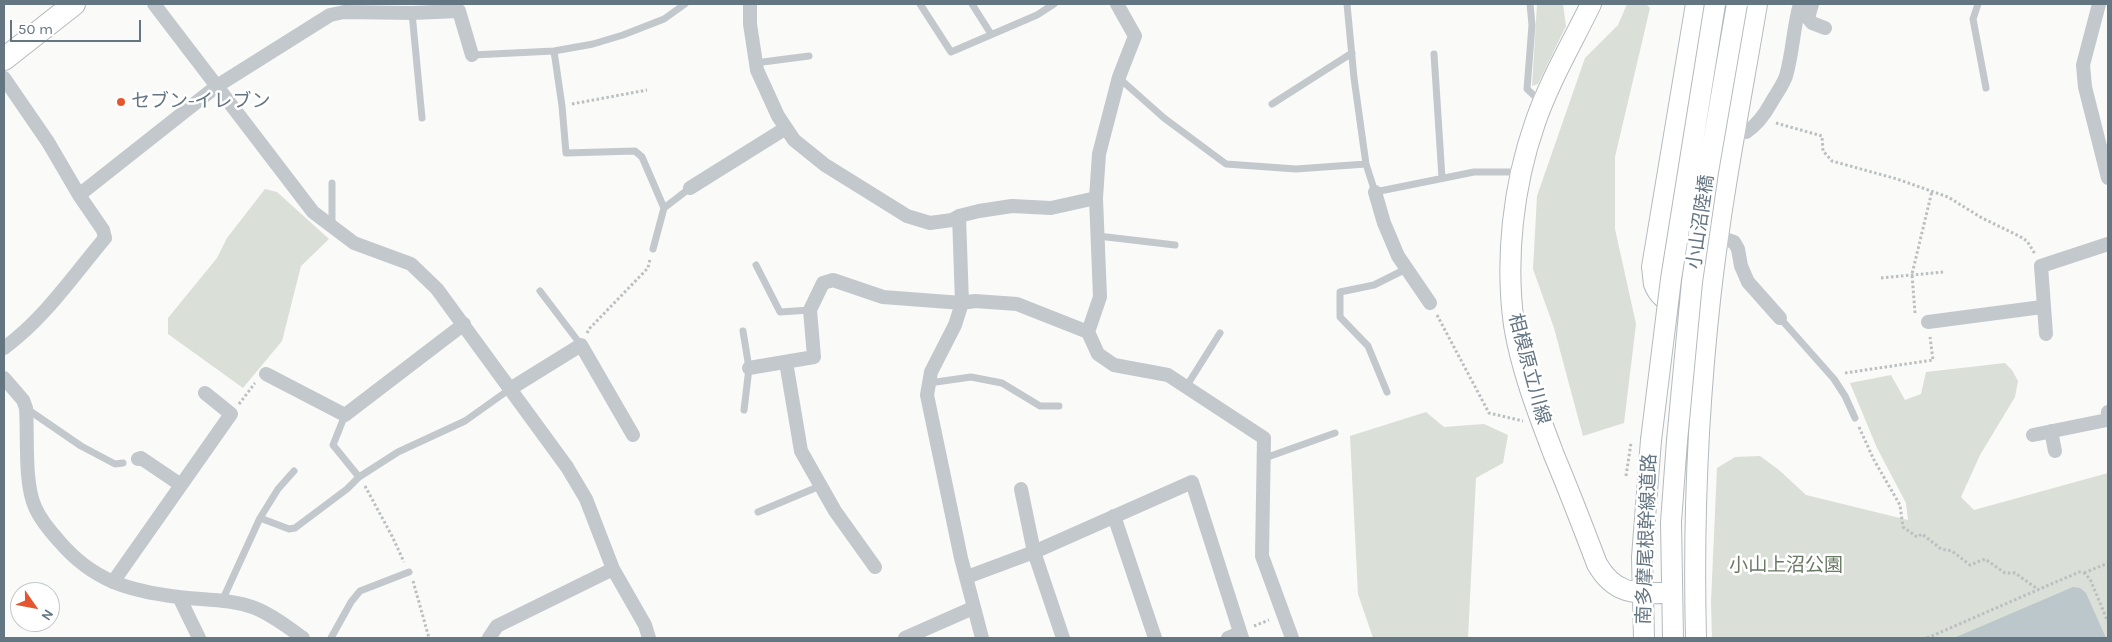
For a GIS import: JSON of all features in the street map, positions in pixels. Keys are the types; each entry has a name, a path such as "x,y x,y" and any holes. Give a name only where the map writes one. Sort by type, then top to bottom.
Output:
{"main road":[{"path":"4,59 74,4"},
{"name":"相模原立川線","path":"1591,4 1543,104 1531,136 1522,172 1512,244 1510,271 1512,308 1520,352 1543,426 1597,564 1604,576 1615,586 1642,593 1672,593"},
{"path":"1696,4 1652,267 1654,282 1659,292 1671,302 1682,306 1696,305 1705,300 1711,292"},
{"name":"小山沼陸橋","path":"1651,440 1672,270 1716,4"},
{"name":"小山沼陸橋","path":"1677,441 1694,273 1737,4"},
{"path":"1696,638 1694,562 1697,489 1711,292 1718,237 1757,4"},
{"name":"南多摩尾根幹線道路","path":"1644,638 1642,593 1644,519 1651,440"},
{"name":"南多摩尾根幹線道路","path":"1673,638 1672,522 1677,441"}],"street":[{"path":"154,4 313,212 354,243 411,264 437,289 568,467 586,499 613,569 645,625 649,638"},
{"path":"750,4 754,64 778,116 794,140 824,165 907,216 930,223 952,220 959,216 1012,206 1051,208 1096,198"},
{"path":"1117,4 1135,36 1119,77 1099,154 1096,198 1100,297 1088,332 1098,354 1114,364 1168,375 1264,438 1262,556 1292,638"},
{"path":"1736,130 1746,132 1762,117 1785,78 1792,51 1793,28 1800,4"},
{"path":"1812,4 1808,18 1812,23 1825,28"},
{"path":"79,194 217,86 330,15 344,12 412,13 458,7 472,55"},
{"path":"2102,8 2083,65 2085,87 2106,160 2108,178"},
{"path":"4,78 48,142 103,230 105,238 37,319 22,335 4,348"},
{"path":"690,188 786,128"},
{"path":"1375,192 1384,223 1398,256 1430,303"},
{"path":"959,216 962,303 956,325 931,372 927,395 961,558 982,638"},
{"path":"1718,237 1734,242 1748,282 1780,318"},
{"path":"2046,334 2042,306 2041,266 2108,244"},
{"path":"749,368 814,356 810,310 823,282 833,280 883,297 962,303 975,301 1017,304 1088,332"},
{"path":"1928,322 2042,306"},
{"path":"266,374 345,415 464,324"},
{"path":"510,389 581,345 633,435"},
{"path":"786,362 800,450 834,511 875,568"},
{"path":"4,378 23,400 26,408 29,483 34,506 48,528 72,556 88,569 129,588 179,597 222,601 254,608 278,620 303,638"},
{"path":"114,582 232,414 205,393"},
{"path":"2033,435 2107,420 2108,412"},
{"path":"2051,431 2055,451"},
{"path":"138,459 141,458 181,485"},
{"path":"967,578 1034,552 1192,482 1237,636"},
{"path":"1021,488 1034,552 1064,638"},
{"path":"1114,516 1155,638"},
{"path":"489,638 497,626 613,569"},
{"path":"179,597 199,638"},
{"path":"905,638 973,608"}],"lane":[{"path":"472,55 554,51 593,44 664,19 685,4"},
{"path":"920,4 951,52 1037,14 1054,4"},
{"path":"972,4 991,34"},
{"path":"1347,4 1366,164 1375,192 1474,172 1522,172"},
{"path":"1530,4 1532,25 1527,89 1543,104"},
{"path":"1978,4 1973,19 1986,88"},
{"path":"412,13 422,118"},
{"path":"554,51 562,106 566,153 635,152 642,157 664,208"},
{"path":"1272,104 1352,52"},
{"path":"1434,54 1442,178"},
{"path":"754,64 809,56"},
{"path":"1119,77 1164,118 1226,164 1296,169 1366,164"},
{"path":"332,184 332,227"},
{"path":"653,249 664,208 690,188"},
{"path":"1098,236 1175,245"},
{"path":"756,266 780,312 810,310"},
{"path":"1387,392 1368,346 1340,317 1340,292 1374,285 1406,269"},
{"path":"540,291 581,345"},
{"path":"1780,318 1834,379 1855,418"},
{"path":"743,331 749,368 744,410"},
{"path":"1186,387 1220,333"},
{"path":"929,383 971,378 1002,383 1040,406 1059,406"},
{"path":"260,518 289,528 295,528 347,489 359,477 398,452 465,421 510,389"},
{"path":"26,408 82,446 115,464 123,463"},
{"path":"345,415 333,445 359,477"},
{"path":"1265,458 1334,433"},
{"path":"222,601 260,518 278,489 294,471"},
{"path":"758,512 820,486"},
{"path":"331,638 351,602 360,591 409,572"}],"path":[{"path":"562,106 647,90"},
{"path":"1762,117 1822,136 1823,150 1832,161 1932,190 1948,197 1982,218 2019,236 2033,248 2041,266"},
{"path":"1915,314 1912,274 1932,190"},
{"path":"581,345 590,328 648,268 653,249"},
{"path":"1881,278 1943,272"},
{"path":"1430,303 1488,413 1543,426"},
{"path":"1845,373 1932,360 1930,342"},
{"path":"232,414 262,373 266,374"},
{"path":"1855,418 1874,460 1900,505 1903,527 1917,537 1922,534 1941,549 1952,551 1970,565 1985,559 2005,573 2015,573 2039,590"},
{"path":"1626,476 1627,456"},
{"path":"359,477 392,536 414,583 429,638"},
{"path":"1926,638 2079,572 2084,573 2108,563"},
{"path":"2084,573 2090,579 2108,622"},
{"path":"1237,636 1284,614"}],"green space":[{"path":"1537,4 1563,4 1566,26 1538,84 1532,86"},
{"path":"1627,4 1646,4 1650,8 1615,157 1615,229 1636,324 1624,423 1583,436 1554,328 1533,269 1537,196 1585,58 1618,25"},
{"path":"265,189 277,192 329,239 301,266 282,341 243,388 168,334 168,318 217,258 227,238"},
{"name":"小山上沼公園","path":"2005,363 2012,370 2018,381 2015,397 1980,455 1961,497 1974,510 2108,473 2108,638 1712,638 1711,602 1717,468 1735,457 1760,456 1779,470 1806,495 1908,520 1906,503 1877,448 1850,383 1891,375 1905,400 1921,394 1926,372"},
{"path":"1426,412 1444,427 1484,424 1508,435 1503,463 1476,478 1468,638 1373,638 1358,594 1350,436"}],"shaded area":[{"path":"2073,587 2080,588 2086,593 2106,638 1954,638"}],"place":[{"name":"セブン-イレブン","path":"121,102"}]}
